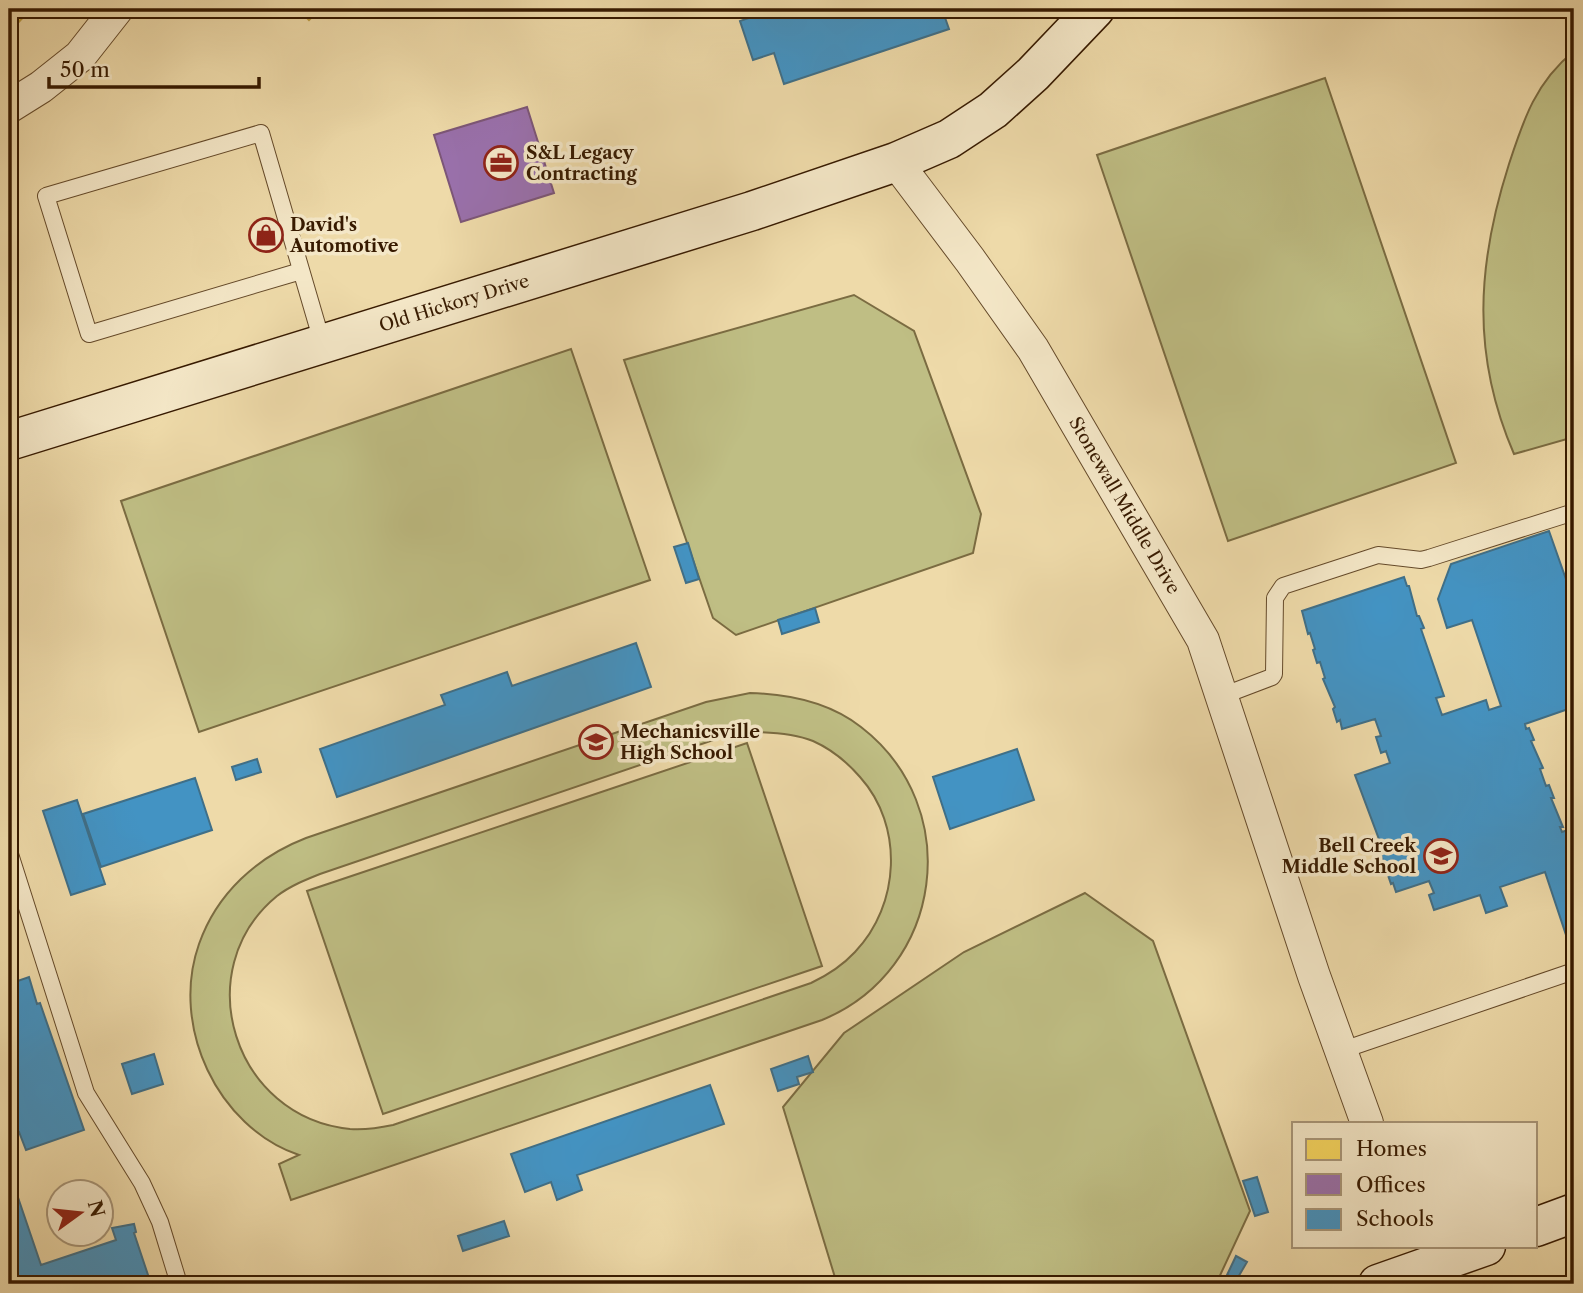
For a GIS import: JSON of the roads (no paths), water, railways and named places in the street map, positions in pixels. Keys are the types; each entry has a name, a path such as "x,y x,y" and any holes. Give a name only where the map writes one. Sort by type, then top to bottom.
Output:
{"street":[{"path":"9,107 41,87 80,56 117,9"},
{"path":"896,162 949,139 993,110 1034,74 1095,9"},
{"name":"Old Hickory Drive","path":"9,441 765,206 896,162"},
{"name":"Stonewall Middle Drive","path":"896,162 1033,349 1203,640 1340,1051 1364,1114"},
{"path":"1538,1226 1574,1213"},
{"path":"1378,1284 1416,1258 1474,1248"}],"lane":[{"path":"301,271 89,334 46,196 261,132 323,345"},
{"path":"1222,696 1274,674 1275,598 1283,586 1378,555 1421,560 1429,558 1574,512"},
{"path":"9,851 86,1093 142,1183 160,1222 179,1284"},
{"path":"1340,1051 1574,971"}],"place":[{"name":"S&L Legacy Contracting","path":"501,163"},
{"name":"David's Automotive","path":"266,235"},
{"name":"Mechanicsville High School","path":"596,742"},
{"name":"Bell Creek Middle School","path":"1441,856"}]}
